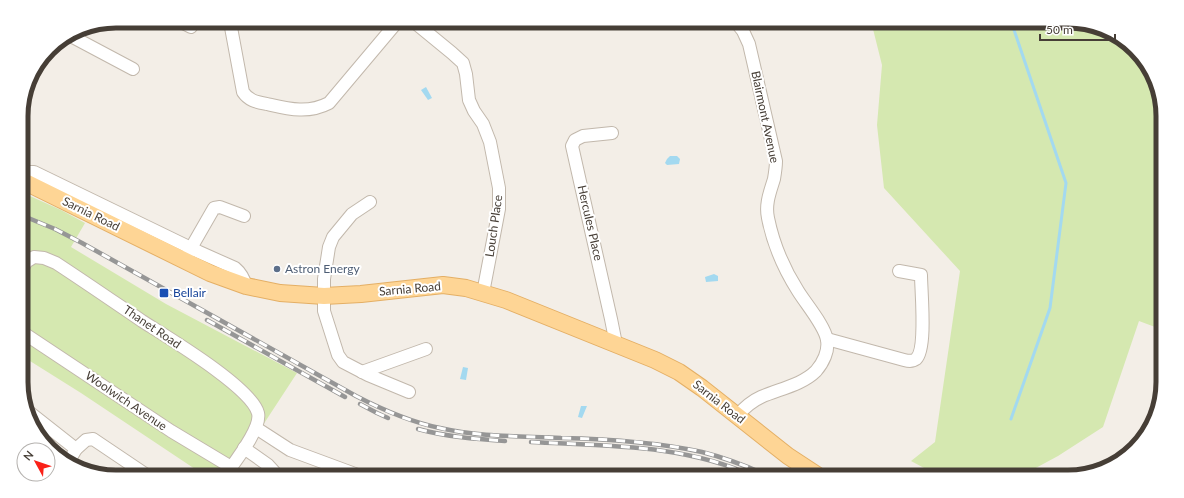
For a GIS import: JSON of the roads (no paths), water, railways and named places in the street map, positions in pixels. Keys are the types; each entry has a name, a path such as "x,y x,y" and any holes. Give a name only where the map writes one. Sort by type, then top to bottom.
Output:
{"main road":[{"name":"Sarnia Road","path":"28,183 109,216 188,254 217,276 246,286 280,293 324,296 361,294 443,285 466,288 506,300 655,360 679,372 788,456 809,470"}],"street":[{"path":"231,28 243,92 247,97 255,102 289,110 299,110 321,107 329,103 392,28"},
{"name":"Louch Place","path":"422,28 463,63 466,74 469,100 474,111 483,124 490,142 499,188 499,209 483,293"},
{"name":"Blairmont Avenue","path":"741,28 749,44 776,161 774,178 766,207 772,231 785,266 794,284 823,328 827,339"},
{"path":"75,38 133,69"},
{"name":"Hercules Place","path":"612,133 583,136 575,140 572,146 612,319 616,344"},
{"path":"28,172 34,172 109,216"},
{"path":"370,202 352,214 341,225 333,237 329,247 324,279 324,311 338,355 343,362 362,372 409,392"},
{"path":"188,254 214,208 220,207 244,216"},
{"name":"Thanet Road","path":"28,261 34,257 44,258 56,263 210,366 245,394 254,405 258,413 259,421 256,428"},
{"path":"737,416 748,405 760,398 808,378 817,370 824,358 827,347 827,339 904,360 912,361 916,359 920,352 922,337 921,275 899,272"},
{"name":"Woolwich Avenue","path":"28,336 171,431 225,470"},
{"path":"362,372 426,349"},
{"path":"36,417 76,449"},
{"path":"229,470 256,428 290,450 342,470"},
{"path":"71,457 76,449 86,440 93,439 139,470"},
{"path":"244,448 268,464 273,470"}],"water":[{"path":"426,87 432,98 428,100 421,90"},
{"path":"670,156 677,156 680,159 679,164 667,165 665,163"},
{"path":"714,274 718,276 718,281 706,282 705,277"},
{"path":"463,367 468,368 466,380 460,379"},
{"path":"581,406 587,406 582,418 578,417"}],"waterway":[{"path":"1011,419 1050,308 1066,183 1013,28"}],"railway":[{"path":"28,218 55,229 82,243 356,396 407,419 455,431 500,436 579,438 650,443 702,452 755,470"},
{"path":"207,320 345,397"},
{"path":"360,404 388,418"},
{"path":"418,429 451,436 505,441"},
{"path":"531,442 617,446 674,452 701,458 738,470"}],"place":[{"name":"Astron Energy","path":"277,269"},
{"name":"Bellair","path":"164,293"}]}
